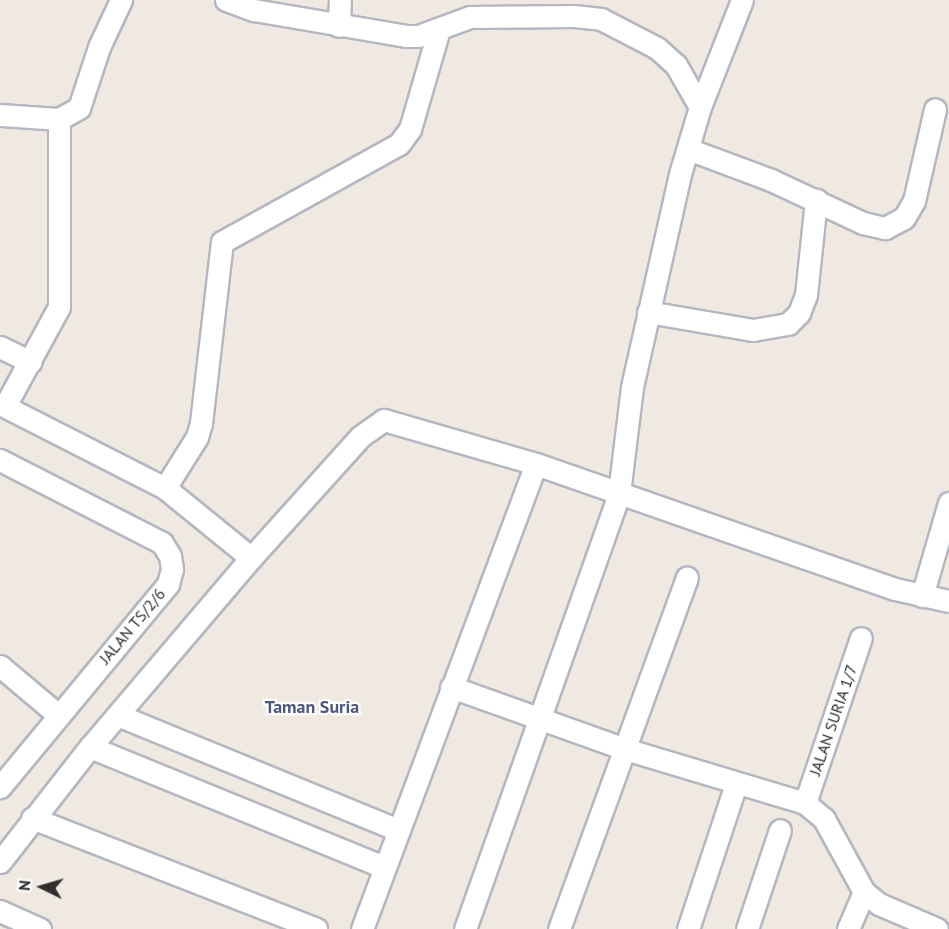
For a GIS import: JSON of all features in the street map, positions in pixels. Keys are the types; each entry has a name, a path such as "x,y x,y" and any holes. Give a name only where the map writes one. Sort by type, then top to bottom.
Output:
{"street":[{"path":"0,115 59,119 79,108 87,93 89,74 121,0"},
{"path":"226,0 254,10 406,36 478,17 574,16 601,19 657,48 687,80 700,107"},
{"path":"339,0 339,26"},
{"path":"465,929 542,720 619,493 624,429 648,312 688,149 700,107 742,0"},
{"path":"165,488 197,436 201,423 222,242 399,144 410,129 439,29"},
{"path":"688,149 816,200 863,224 885,228 895,226 914,201 935,109"},
{"path":"59,119 58,307 31,362 3,405 165,488 251,558"},
{"path":"648,312 753,330 788,324 800,313 806,295 816,200"},
{"path":"0,347 31,362"},
{"path":"0,862 32,818 90,747 120,716 251,558 375,423 397,423 536,464 922,596 949,602"},
{"name":"JALAN TS/2/6","path":"0,460 162,543 170,556 168,584 57,714 0,787"},
{"path":"362,929 536,464"},
{"path":"922,596 949,503"},
{"path":"559,929 687,578"},
{"name":"JALAN SURIA 1/7","path":"805,803 861,638"},
{"path":"0,666 57,714"},
{"path":"451,687 625,749 735,784 805,803 824,819 864,892 879,904 938,929"},
{"path":"120,716 398,830"},
{"path":"90,747 384,867"},
{"path":"688,929 735,784"},
{"path":"32,818 316,929"},
{"path":"747,929 780,830"},
{"path":"848,929 864,892"},
{"path":"4,919 40,929"}],"district":[{"name":"Taman Suria","path":"312,707"}]}
